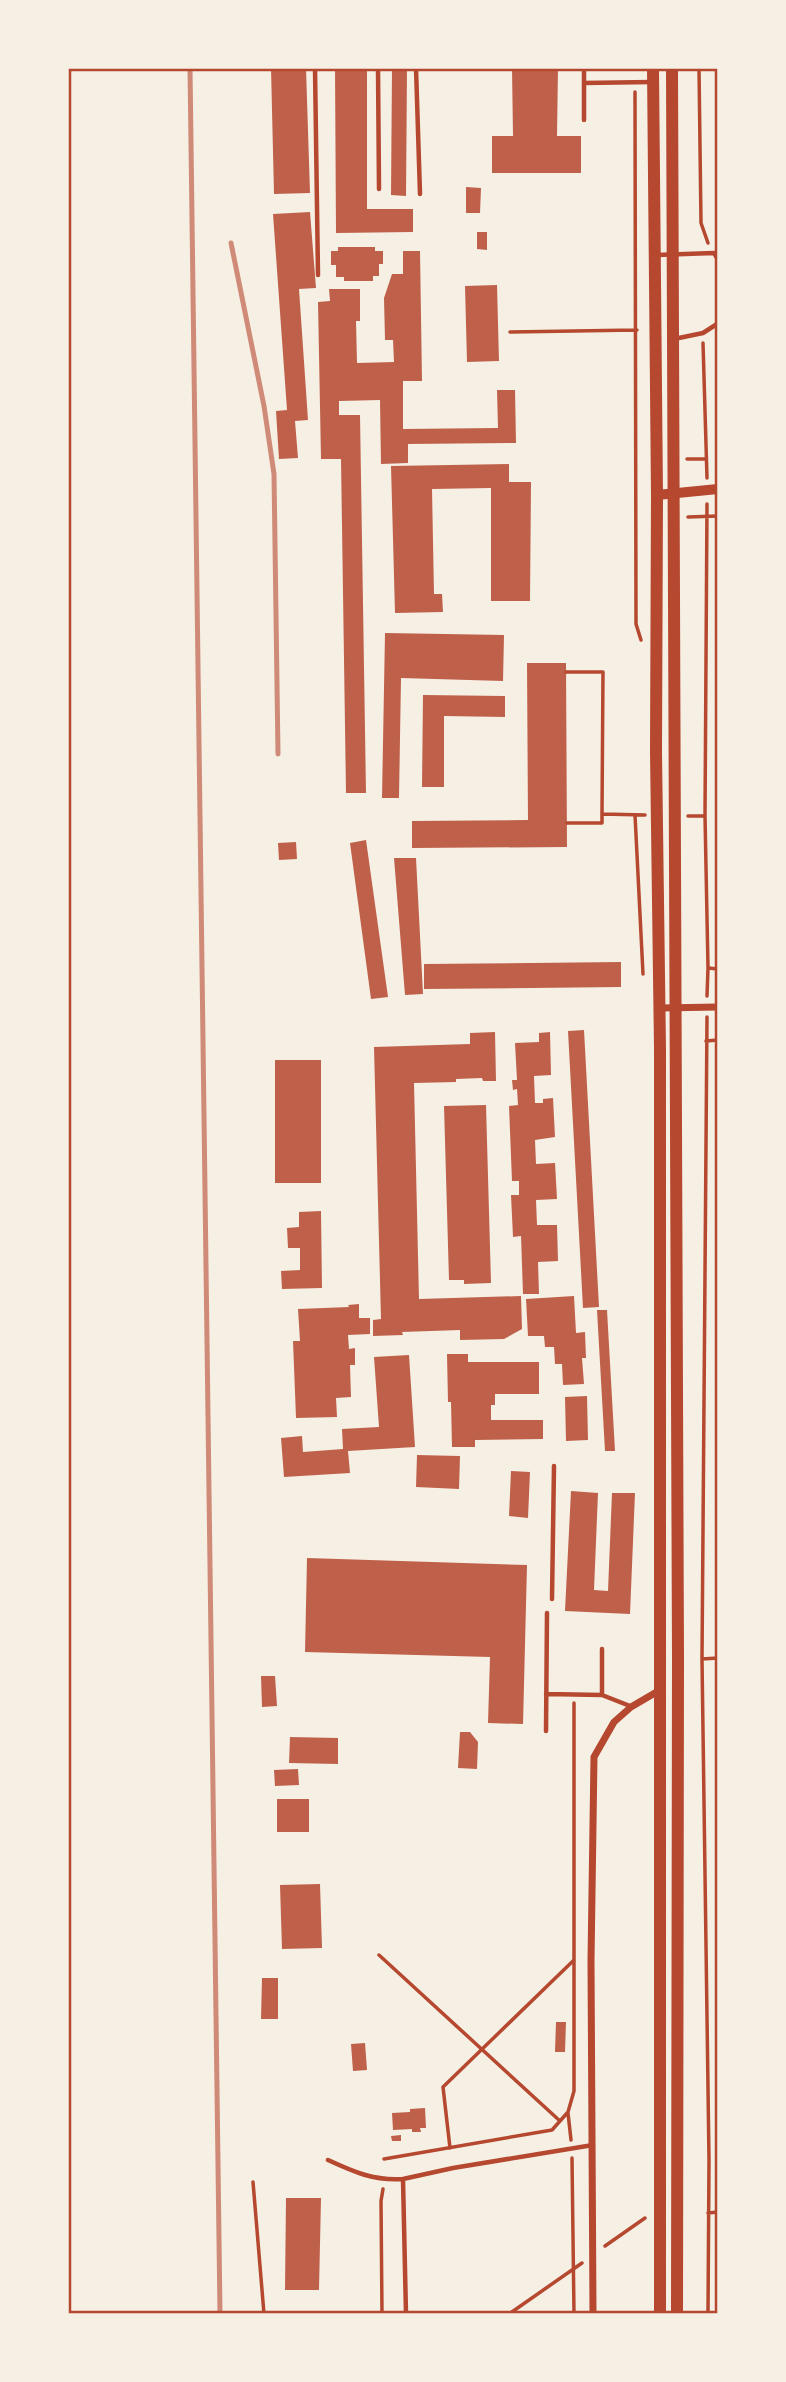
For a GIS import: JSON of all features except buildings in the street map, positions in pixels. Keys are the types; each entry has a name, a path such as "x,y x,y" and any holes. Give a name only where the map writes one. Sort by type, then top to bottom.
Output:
{"main road":[{"path":"672,68 678,1692 677,2314"},
{"path":"653,75 657,495 656,765 660,1008 660,2314"}],"street":[{"path":"657,495 718,489"},
{"path":"660,1008 718,1007"},
{"path":"593,2314 590,1961 594,1757 614,1722 631,1707 661,1690"}],"lane":[{"path":"315,68 318,275"},
{"path":"378,68 379,189"},
{"path":"416,68 420,194"},
{"path":"584,68 584,120"},
{"path":"584,83 635,83 653,75"},
{"path":"654,256 714,253 718,260"},
{"path":"673,339 703,333 718,324 718,317"},
{"path":"552,1599 554,1466"},
{"path":"545,1731 547,1613"},
{"path":"601,1695 602,1649"},
{"path":"661,1690 678,1692"},
{"path":"546,1693 601,1695 631,1707"},
{"path":"328,2160 366,2177 403,2179 453,2168 593,2146"},
{"path":"403,2179 406,2314"}],"path":[{"path":"699,68 701,223 705,239 714,253"},
{"path":"635,83 636,463"},
{"path":"510,332 637,330"},
{"path":"703,333 706,459"},
{"path":"708,517 705,816 708,968 718,969"},
{"path":"566,673 603,672 602,823 566,823"},
{"path":"602,814 635,815 643,982"},
{"path":"708,2314 709,2160 702,1659 706,1041 718,1040"},
{"path":"702,1659 718,1658"},
{"path":"570,2130 568,2112 574,2091 574,1694"},
{"path":"379,1955 560,2121"},
{"path":"450,2148 443,2087 574,1960"},
{"path":"384,2158 552,2130 568,2112"},
{"path":"572,2158 574,2314"},
{"path":"709,2160 718,2160"},
{"path":"382,2314 381,2201 384,2180"},
{"path":"253,2182 264,2314"},
{"path":"708,2213 718,2212"},
{"path":"609,2244 650,2214"},
{"path":"509,2314 580,2264"}],"railway":[{"path":"190,68 220,2314"},
{"path":"231,243 264,406 274,474 278,754"}]}
